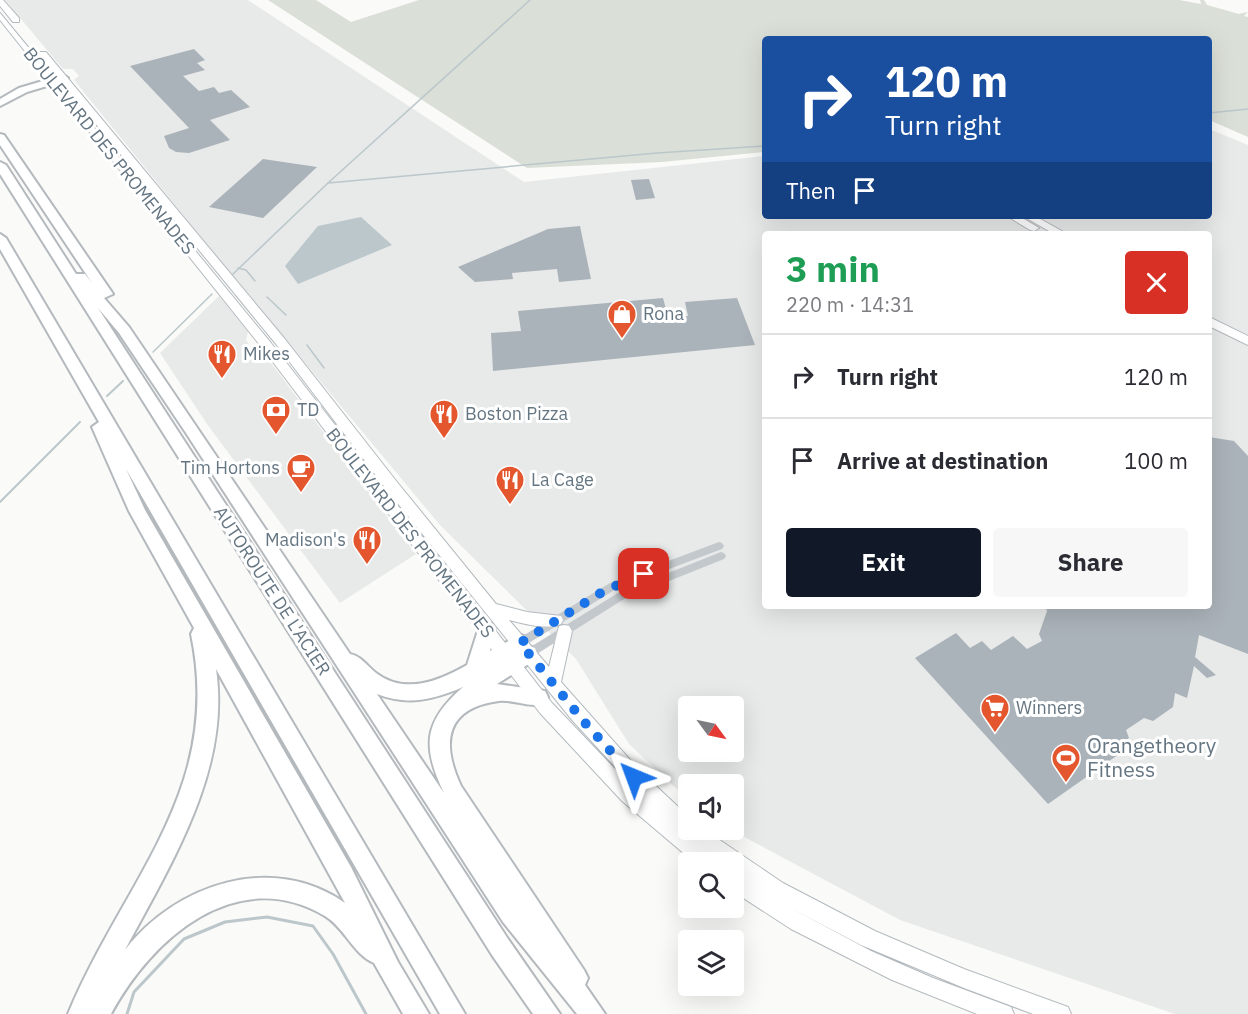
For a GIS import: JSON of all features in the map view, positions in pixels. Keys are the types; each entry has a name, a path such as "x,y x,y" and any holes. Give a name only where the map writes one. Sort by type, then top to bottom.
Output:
{"highway":[{"path":"0,104 33,87 58,82"},
{"path":"0,137 96,278 124,330"},
{"name":"AUTOROUTE DE L'ACIER","path":"0,165 500,947 549,1014"},
{"path":"0,238 453,1014"},
{"path":"52,246 94,292 124,330 343,656 362,692 511,914 592,1014"},
{"path":"78,372 120,478 198,621 343,875 390,970 417,1014"},
{"path":"80,1014 170,839 195,781 206,735 209,688 198,621"},
{"path":"476,668 486,630"},
{"path":"343,656 376,684 406,693 440,688 476,668 516,654"},
{"path":"516,654 468,693 450,711 442,726 438,745 443,774 471,821 600,1014"},
{"path":"450,711 471,698 487,694 506,693 538,698"},
{"path":"98,1014 122,970 159,930 199,904 245,888 282,888 306,894 325,903 344,917 390,970"}],"street":[{"name":"BOULEVARD DES PROMENADES","path":"0,1 58,82 267,346 486,630 553,684 624,768 678,817"},
{"name":"BOULEVARD DES PROMENADES","path":"0,15 280,341 493,609 538,698 628,795 695,852"},
{"path":"1018,219 1040,231"},
{"path":"1034,219 1056,231"},
{"path":"1212,313 1248,331"},
{"path":"1212,323 1248,341"},
{"path":"516,654 560,626 720,551"},
{"path":"493,609 560,626"},
{"path":"553,684 560,626"},
{"name":"BOULEVARD DES PROMENADES","path":"707,840 775,888 849,930 938,969 1061,1014"},
{"path":"744,889 783,914 852,952 907,977 1004,1014"}],"shaded area":[{"path":"5,0 248,0 524,182 762,156 762,219 1212,219 1212,130 1248,145 1248,1014 1175,1014 900,920 744,837 744,774 678,774 678,790 629,744 576,659 440,525 235,279 74,80 79,76 73,69 63,69"},
{"path":"268,0 316,0 351,22 419,0 1179,0 1201,4 1200,0 1204,0 1207,5 1239,14 1248,12 1244,16 1248,17 1248,137 1212,121 1212,36 762,36 762,152 662,162 527,168"},
{"path":"361,217 392,245 298,284 285,266 318,226"},
{"path":"219,296 248,332 246,340 250,346 258,346 416,554 340,603 207,424 160,353"}],"building":[{"path":"194,49 205,60 197,63 205,70 183,76 199,91 214,87 219,93 231,90 250,107 210,120 230,140 189,153 176,152 169,148 164,136 189,128 130,66"},
{"path":"263,159 317,167 263,218 209,207"},
{"path":"649,179 655,198 636,200 631,180"},
{"path":"580,226 591,279 559,282 557,269 512,273 513,279 475,282 458,267 548,229"},
{"name":"Rona","path":"663,298 668,317 688,316 685,302 737,298 755,345 493,371 491,333 521,331 518,311"},
{"path":"1212,437 1234,441 1248,456 1248,654 1199,635 1195,657 1216,675 1207,678 1194,666 1187,698 1175,693 1173,707 1153,721 1144,718 1126,730 1129,738 1116,747 1122,752 1048,804 915,658 956,633 970,648 982,641 991,650 1013,636 1027,649 1042,641 1039,634 1046,609 1212,609"}],"waterway":[{"path":"328,183 530,0"},
{"path":"1212,113 1248,109"},
{"path":"328,183 657,153 762,146"},
{"path":"239,268 328,183"},
{"path":"233,274 239,268"},
{"path":"239,268 246,270 255,281"},
{"path":"153,352 212,294"},
{"path":"267,297 286,315"},
{"path":"307,345 324,368"},
{"path":"107,396 123,381"},
{"path":"0,502 80,422"},
{"path":"127,1014 134,992 184,939 225,922 267,917 313,926 333,954 366,1014"}],"place":[{"name":"Rona","path":"622,340"},
{"name":"Mikes","path":"222,380"},
{"name":"TD","path":"276,436"},
{"name":"Boston Pizza","path":"444,440"},
{"name":"Tim Hortons","path":"301,494"},
{"name":"La Cage","path":"510,506"},
{"name":"Madison's","path":"367,566"},
{"name":"Winners","path":"995,734"},
{"name":"Orangetheory Fitness","path":"1066,784"}],"route":[{"path":"634,777 614,757 520,643 604,591 644,574"}]}
